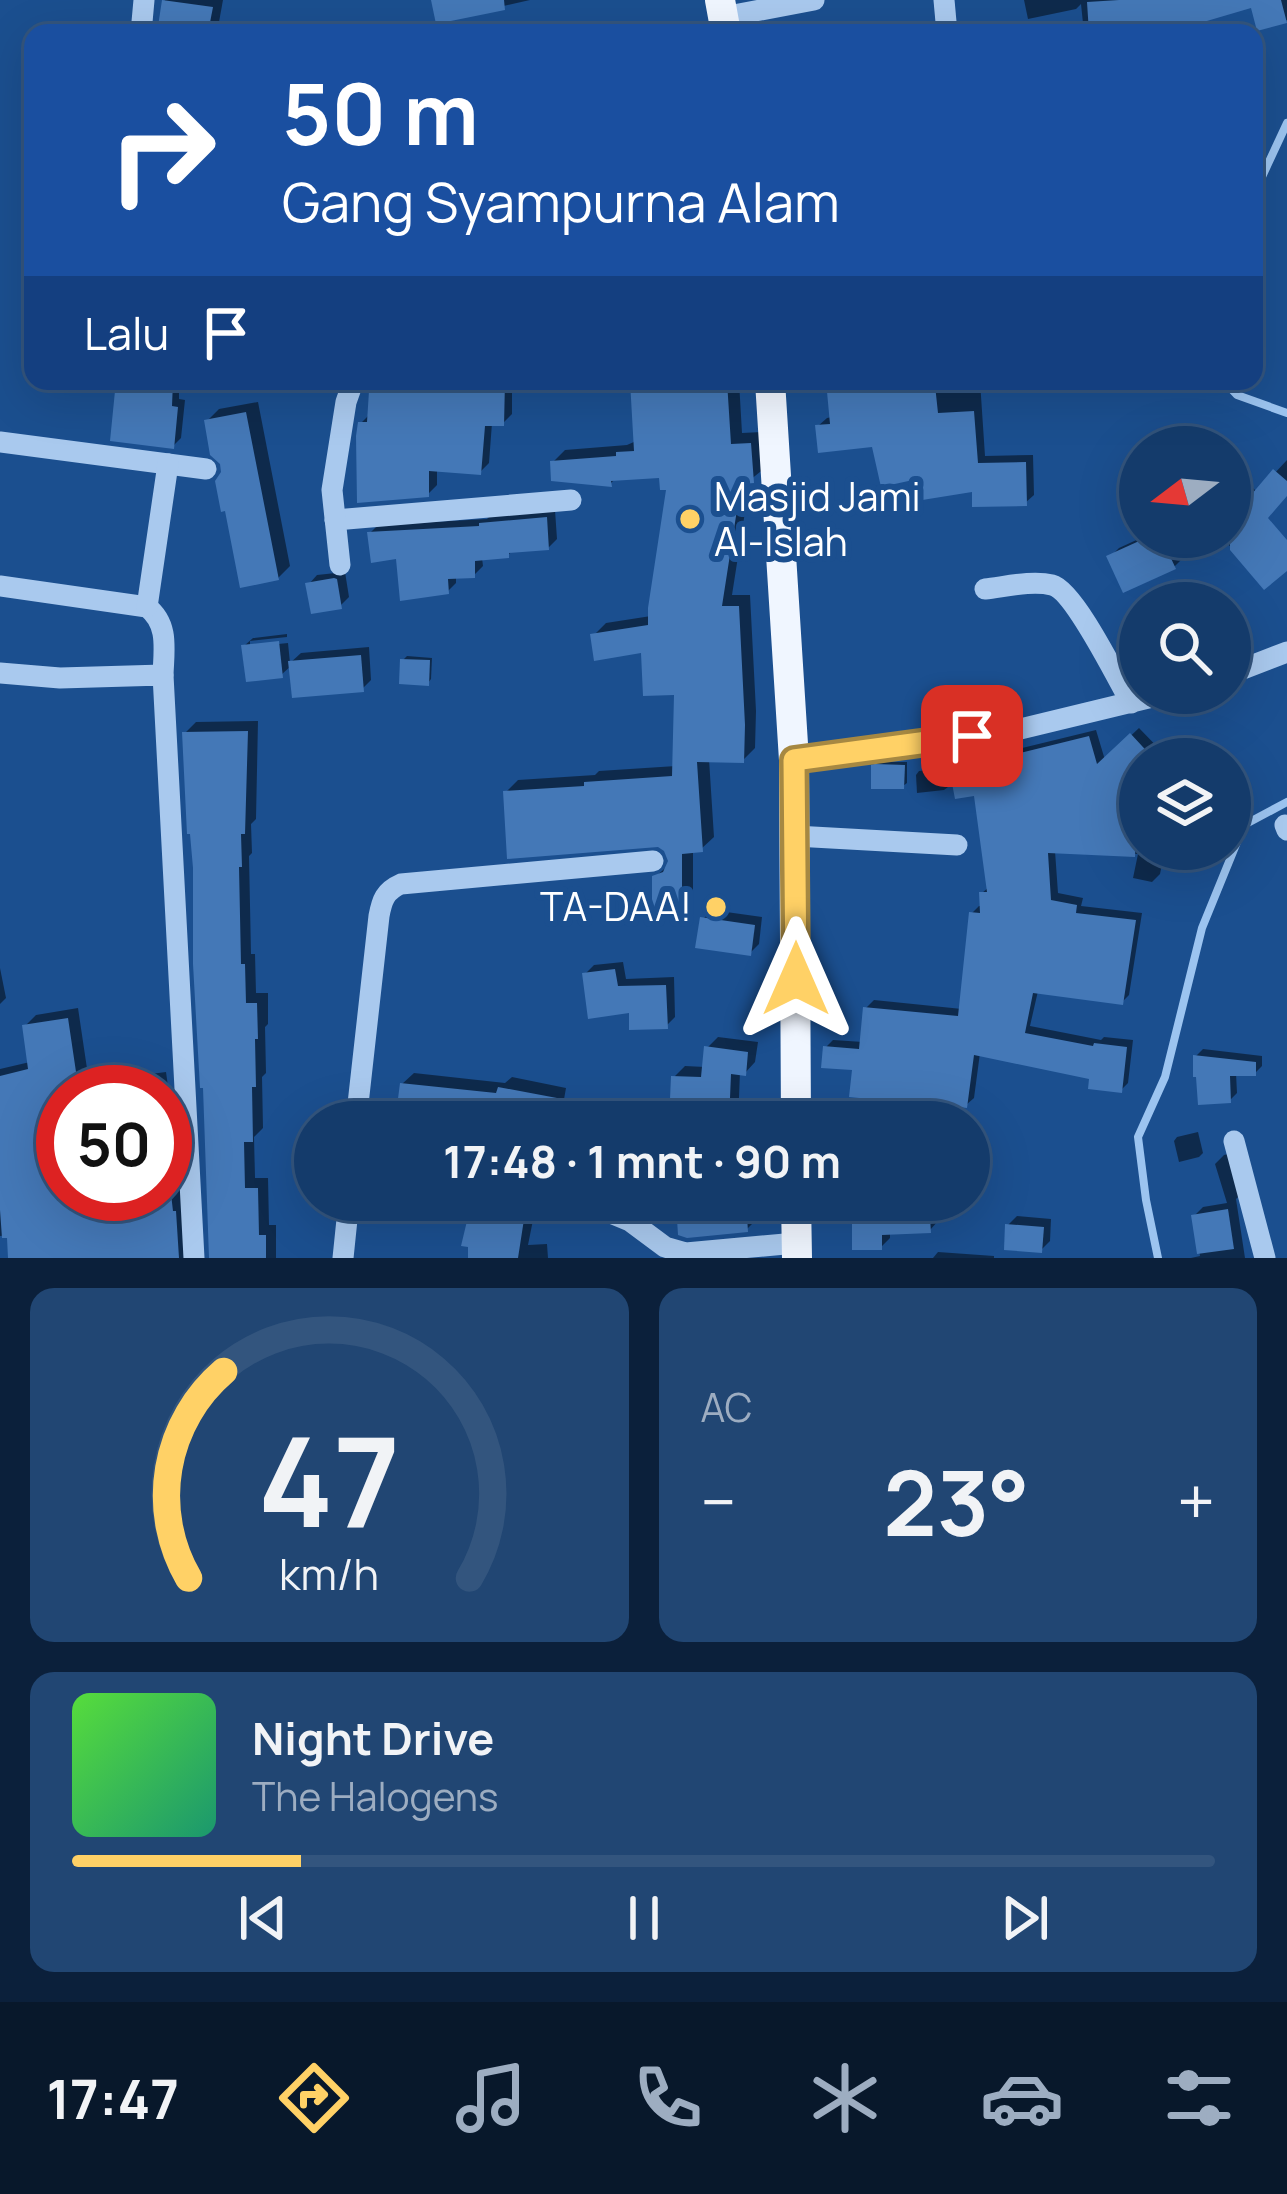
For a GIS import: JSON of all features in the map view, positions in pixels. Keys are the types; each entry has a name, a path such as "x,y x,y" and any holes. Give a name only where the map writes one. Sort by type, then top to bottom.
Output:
{"main road":[{"path":"771,390 794,760 796,1101"}],"street":[{"path":"723,17 814,0"},
{"path":"340,565 332,490 350,390"},
{"path":"0,442 206,469"},
{"path":"147,607 168,464"},
{"path":"335,520 571,500"},
{"path":"985,589 1044,584 1062,590 1119,682"},
{"path":"0,586 141,604 160,619 165,637 194,1258"},
{"path":"1251,666 1287,652"},
{"path":"0,673 164,675"},
{"path":"794,760 1016,730 1119,706"},
{"path":"795,836 957,845"},
{"path":"358,1101 379,916 389,889 401,884 653,860"},
{"path":"1234,1141 1265,1258"},
{"path":"343,1258 347,1221"},
{"path":"630,1221 665,1247 686,1253 796,1250"}],"building":[{"path":"162,0 213,7 210,24 158,24"},
{"path":"431,0 504,0 505,10 436,24"},
{"path":"1281,0 1287,23 1263,29 1263,24 1255,24 1251,8 1197,24 1088,24 1087,2"},
{"path":"115,390 173,390 172,406 178,407 174,449 110,441"},
{"path":"505,390 504,426 485,426 481,475 429,471 429,497 357,503 356,436 358,422 367,422 369,391"},
{"path":"631,390 728,390 731,444 751,443 754,483 741,484 722,606 739,606 744,763 697,762 703,852 682,854 682,919 652,919 652,876 663,872 668,861 658,847 507,859 503,791 672,776 674,695 643,696 641,653 594,661 590,634 648,625 666,490 660,490 659,478 611,481 612,487 551,481 550,461 634,451"},
{"path":"827,390 936,390 938,413 974,411 978,463 1026,462 1027,506 972,507 972,492 916,501 913,480 881,487 872,447 818,453 815,425 830,424"},
{"path":"246,412 279,580 240,588 215,481 220,464 210,455 204,420"},
{"path":"1273,469 1287,481 1287,496 1268,518 1287,540 1287,571 1264,590 1237,558 1251,558 1251,495"},
{"path":"547,517 549,550 475,561 475,578 448,579 449,594 400,601 396,559 371,563 367,532"},
{"path":"1119,550 1119,558 1171,558 1176,569 1147,582 1119,584 1106,556"},
{"path":"334,578 342,609 311,614 305,583"},
{"path":"279,641 283,678 246,682 241,645"},
{"path":"361,655 364,692 292,698 288,661"},
{"path":"400,659 430,660 429,686 399,684"},
{"path":"248,731 245,834 241,834 239,867 241,964 245,964 246,1003 257,1003 258,1039 256,1087 252,1087 253,1142 244,1142 245,1188 258,1188 259,1235 266,1235 266,1258 209,1258 193,964 193,868 182,732"},
{"path":"1089,736 1097,764 1119,743 1119,856 1048,853 1051,900 1077,905 1076,913 1136,920 1123,1005 1033,993 1025,1033 1093,1046 1127,1047 1122,1093 1088,1089 1089,1079 974,1055 968,1101 849,1097 852,1070 821,1068 823,1046 859,1049 863,1007 958,1016 969,912 980,913 979,892 987,892 974,796 955,799 951,778 1006,767 1004,757"},
{"path":"871,765 905,765 904,789 871,789"},
{"path":"700,917 755,925 751,956 695,948"},
{"path":"615,969 618,986 666,985 668,1029 629,1030 629,1013 588,1019 582,973"},
{"path":"68,1018 75,1065 36,1065 36,1221 177,1221 179,1258 8,1258 0,1210 0,1076 28,1069 22,1025"},
{"path":"704,1046 748,1052 746,1076 731,1074 730,1101 670,1101 671,1076 701,1077"},
{"path":"1193,1055 1256,1062 1256,1076 1230,1076 1231,1103 1198,1105"},
{"path":"400,1083 496,1093 498,1087 557,1098 556,1101 398,1101"},
{"path":"1228,1209 1234,1249 1197,1254 1191,1215"},
{"path":"467,1221 524,1221 518,1258 468,1258 468,1247 461,1246"},
{"path":"677,1221 747,1221 748,1232 678,1235"},
{"path":"852,1221 930,1221 931,1233 882,1235 882,1250 852,1250"},
{"path":"1005,1224 1044,1227 1042,1253 1004,1250"}],"waterway":[{"path":"1263,175 1287,123"},
{"path":"1232,390 1287,413"},
{"path":"1158,1258 1138,1137 1165,1077 1202,928 1244,825 1287,802"}],"place":[{"name":"Masjid Jami Al-Islah","path":"690,519"},
{"name":"TA-DAA!","path":"716,907"}],"route":[{"path":"796,979 794,760 972,736"}]}
